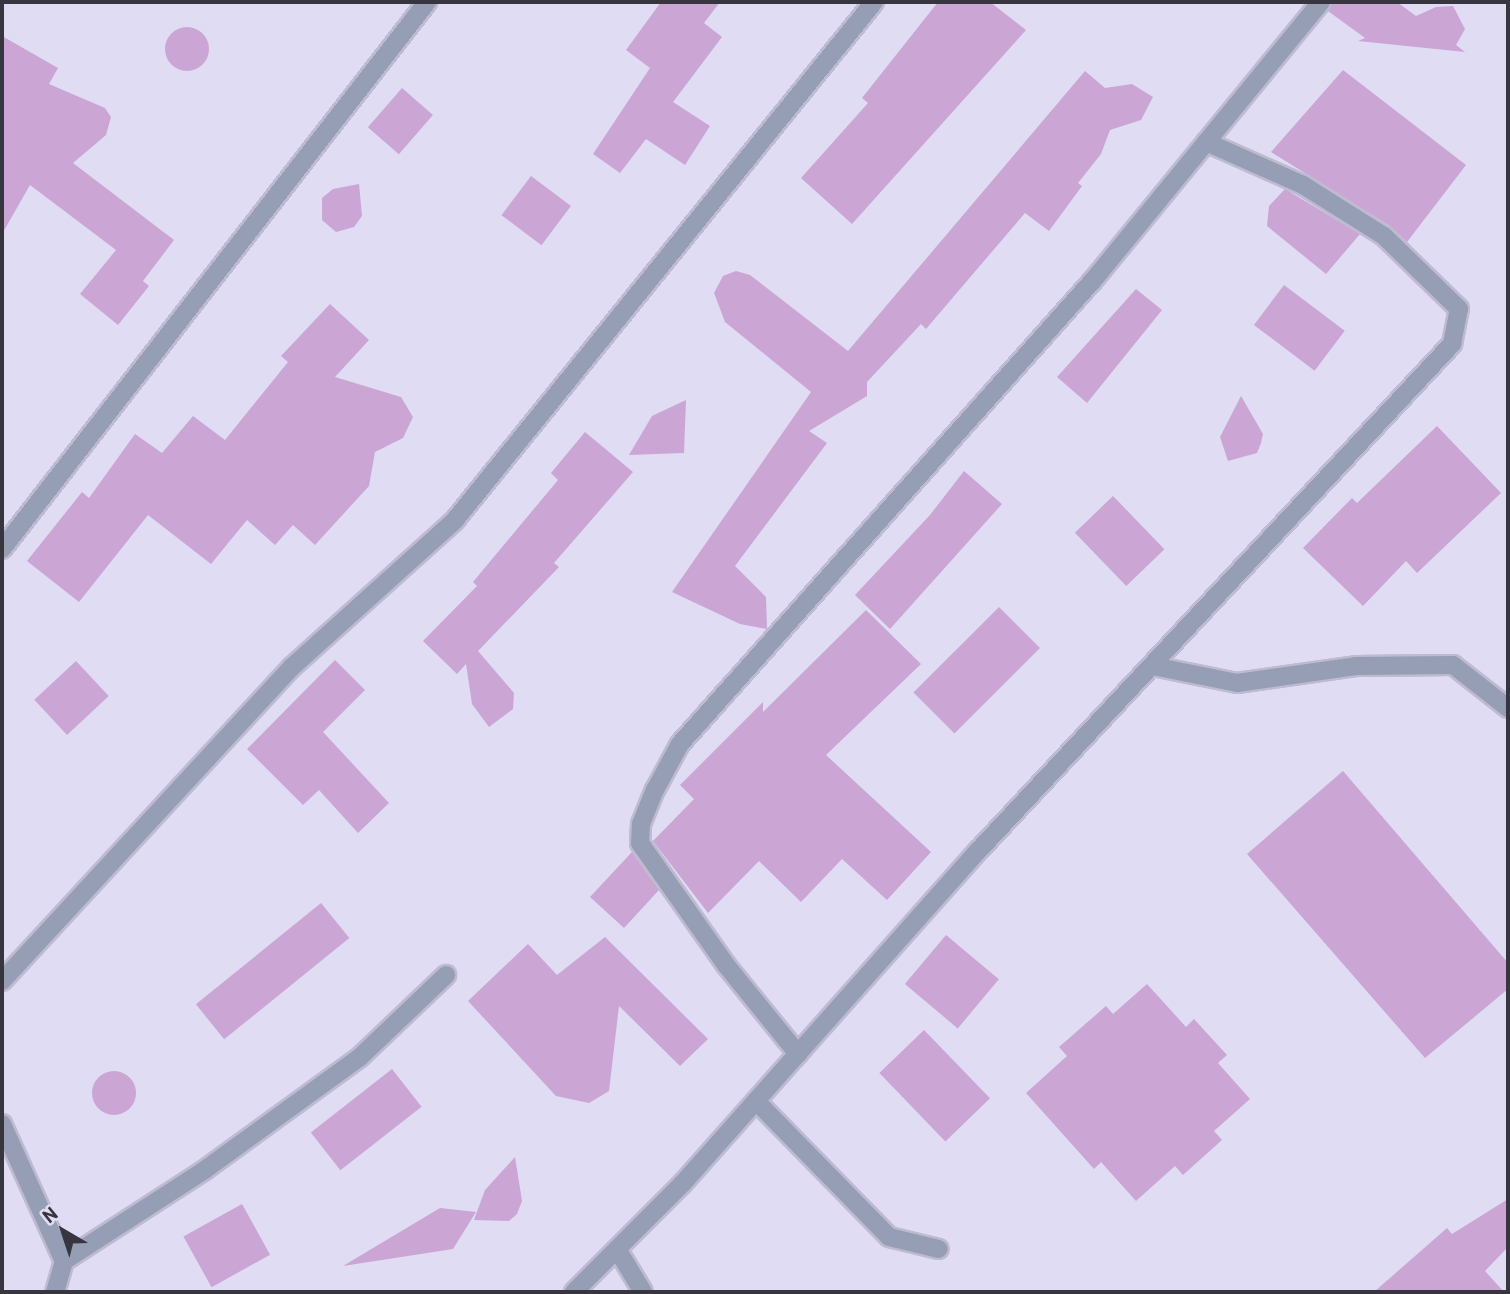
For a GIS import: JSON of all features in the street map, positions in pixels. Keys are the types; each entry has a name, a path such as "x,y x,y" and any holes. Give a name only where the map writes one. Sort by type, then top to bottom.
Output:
{"street":[{"path":"2,549 427,2"},
{"path":"2,981 292,667 455,520 874,2"},
{"path":"798,1054 726,965 640,843 641,824 655,789 680,744 1095,278 1321,2"},
{"path":"574,1292 757,1101 979,850 1452,344 1459,309 1384,236 1303,185 1206,142"},
{"path":"1153,666 1237,683 1356,666 1453,665 1508,708"},
{"path":"64,1261 206,1169 360,1057 446,975"},
{"path":"757,1101 889,1237 939,1249"},
{"path":"2,1124 64,1261 55,1292"},
{"path":"617,1249 643,1292"}],"building":[{"path":"661,2 720,2 704,23 722,37 673,102 710,126 685,165 646,139 620,173 593,154 650,68 626,50"},
{"path":"938,2 990,2 1026,30 852,224 801,178 868,103 862,98"},
{"path":"1332,2 1397,2 1416,16 1436,7 1453,6 1465,29 1456,45 1465,52 1358,41 1365,38 1328,11"},
{"path":"187,27 202,34 209,49 202,64 187,71 172,64 165,49 172,34"},
{"path":"2,36 58,68 49,84 105,108 111,117 106,135 73,163 174,240 143,281 149,286 118,325 80,294 116,250 30,185 2,234"},
{"path":"1343,70 1466,165 1407,242 1390,226 1271,152"},
{"path":"1085,71 1105,88 1132,84 1153,97 1141,120 1110,130 1101,154 1078,183 1082,186 1049,231 1025,213 926,329 921,324 867,382 867,396 809,431 827,443 735,566 766,597 767,629 740,624 672,592 811,392 725,322 714,293 723,276 736,271 750,275 848,351"},
{"path":"402,88 433,115 399,154 368,127"},
{"path":"531,176 571,206 541,245 502,215"},
{"path":"359,184 362,216 354,227 336,232 322,220 322,198 333,189"},
{"path":"1285,189 1360,234 1326,274 1267,226 1269,206"},
{"path":"1284,285 1345,331 1315,371 1254,325"},
{"path":"1136,289 1162,310 1087,403 1057,377"},
{"path":"330,304 369,340 335,377 401,397 413,417 403,438 375,452 369,486 315,545 293,525 275,545 247,520 211,564 148,515 79,602 27,561 82,492 89,498 135,434 162,453 193,416 225,440 288,362 281,356"},
{"path":"1241,396 1263,434 1257,453 1228,461 1220,437"},
{"path":"686,400 684,453 629,455 652,416"},
{"path":"1437,426 1501,493 1417,573 1406,561 1363,606 1303,548 1352,498 1357,503"},
{"path":"585,432 633,472 554,563 559,567 478,651 514,693 513,709 489,727 472,704 466,664 457,674 423,641 477,586 473,582 558,480 551,473"},
{"path":"964,471 1002,504 890,629 855,595 930,515"},
{"path":"1113,496 1164,549 1126,586 1075,533"},
{"path":"999,607 1040,648 954,734 913,693"},
{"path":"866,610 921,664 826,755 931,852 887,900 842,859 801,902 759,861 708,913 653,841 694,799 680,785 763,702 763,712"},
{"path":"335,660 365,690 323,732 389,803 358,833 319,790 303,805 247,749"},
{"path":"76,661 109,696 67,735 34,700"},
{"path":"1343,771 1508,963 1508,989 1425,1058 1247,854"},
{"path":"632,852 659,890 624,928 590,897"},
{"path":"321,903 349,938 224,1039 196,1004"},
{"path":"946,935 999,979 958,1028 905,984"},
{"path":"605,937 708,1039 680,1066 619,1006 609,1091 589,1103 556,1096 468,1001 528,944 557,975"},
{"path":"1147,984 1186,1027 1194,1019 1227,1055 1218,1063 1250,1099 1214,1131 1222,1140 1183,1175 1175,1166 1136,1201 1101,1162 1094,1169 1026,1093 1067,1056 1059,1047 1106,1006 1113,1014"},
{"path":"924,1030 990,1098 945,1141 879,1073"},
{"path":"392,1069 422,1107 340,1170 311,1132"},
{"path":"114,1071 123,1072 130,1077 135,1084 135,1102 130,1109 123,1114 114,1115 105,1114 98,1109 93,1102 92,1093 93,1084 98,1077 105,1072"},
{"path":"515,1157 522,1201 517,1214 509,1221 474,1220 485,1190"},
{"path":"1508,1199 1508,1247 1485,1271 1504,1292 1374,1292 1447,1228 1452,1234"},
{"path":"242,1204 270,1255 212,1287 183,1236"},
{"path":"440,1208 476,1212 453,1249 343,1266"}]}
